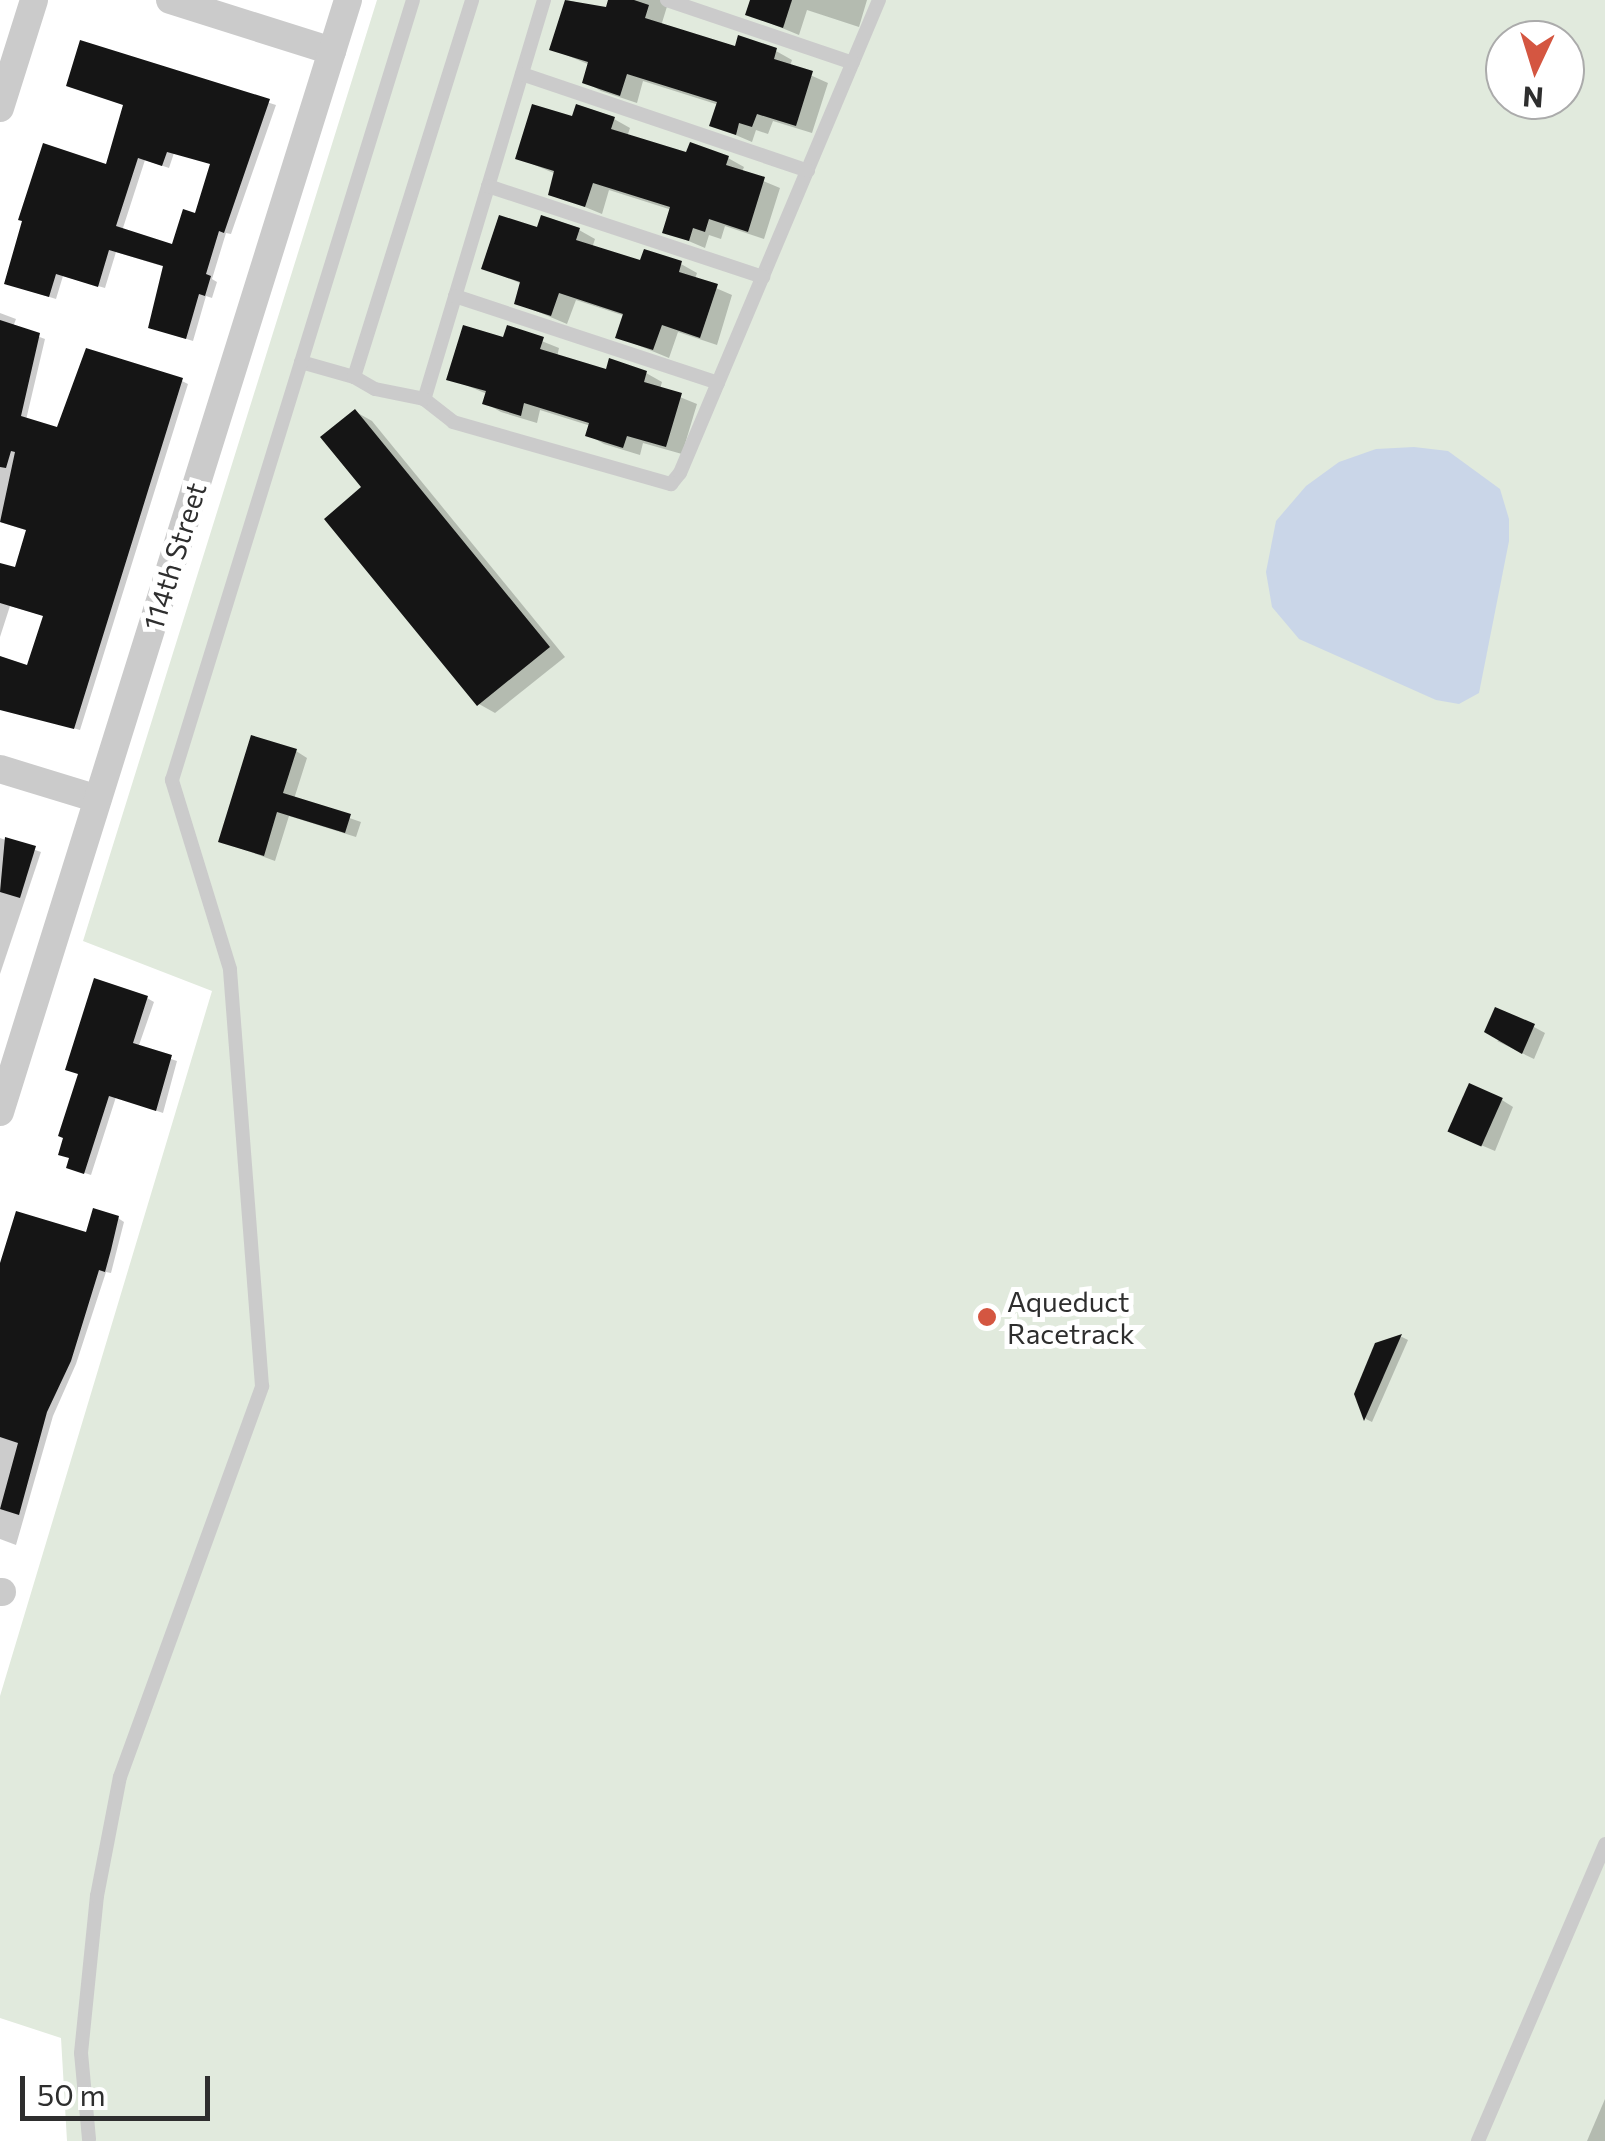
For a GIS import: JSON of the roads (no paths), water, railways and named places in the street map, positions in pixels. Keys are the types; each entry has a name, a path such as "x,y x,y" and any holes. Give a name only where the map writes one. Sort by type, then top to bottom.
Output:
{"street":[{"path":"0,108 34,0"},
{"path":"170,0 332,50"},
{"name":"114th Street","path":"0,1112 348,0"},
{"path":"0,769 98,799"}],"lane":[{"path":"89,2139 81,2053 97,1896 120,1777 262,1386 230,970 172,780 413,0"},
{"path":"354,377 472,0"},
{"path":"424,400 544,0"},
{"path":"667,0 853,62"},
{"path":"301,362 354,377 375,389 424,400 453,422 671,484 879,0"},
{"path":"522,74 808,172"},
{"path":"488,186 763,277"},
{"path":"456,296 718,382"},
{"path":"1478,2141 1605,1844"}],"water":[{"path":"1414,447 1448,451 1500,489 1509,519 1509,541 1479,693 1459,704 1436,700 1299,639 1272,607 1266,572 1276,521 1306,486 1339,462 1376,449"}],"place":[{"name":"Aqueduct Racetrack","path":"987,1317"}]}
